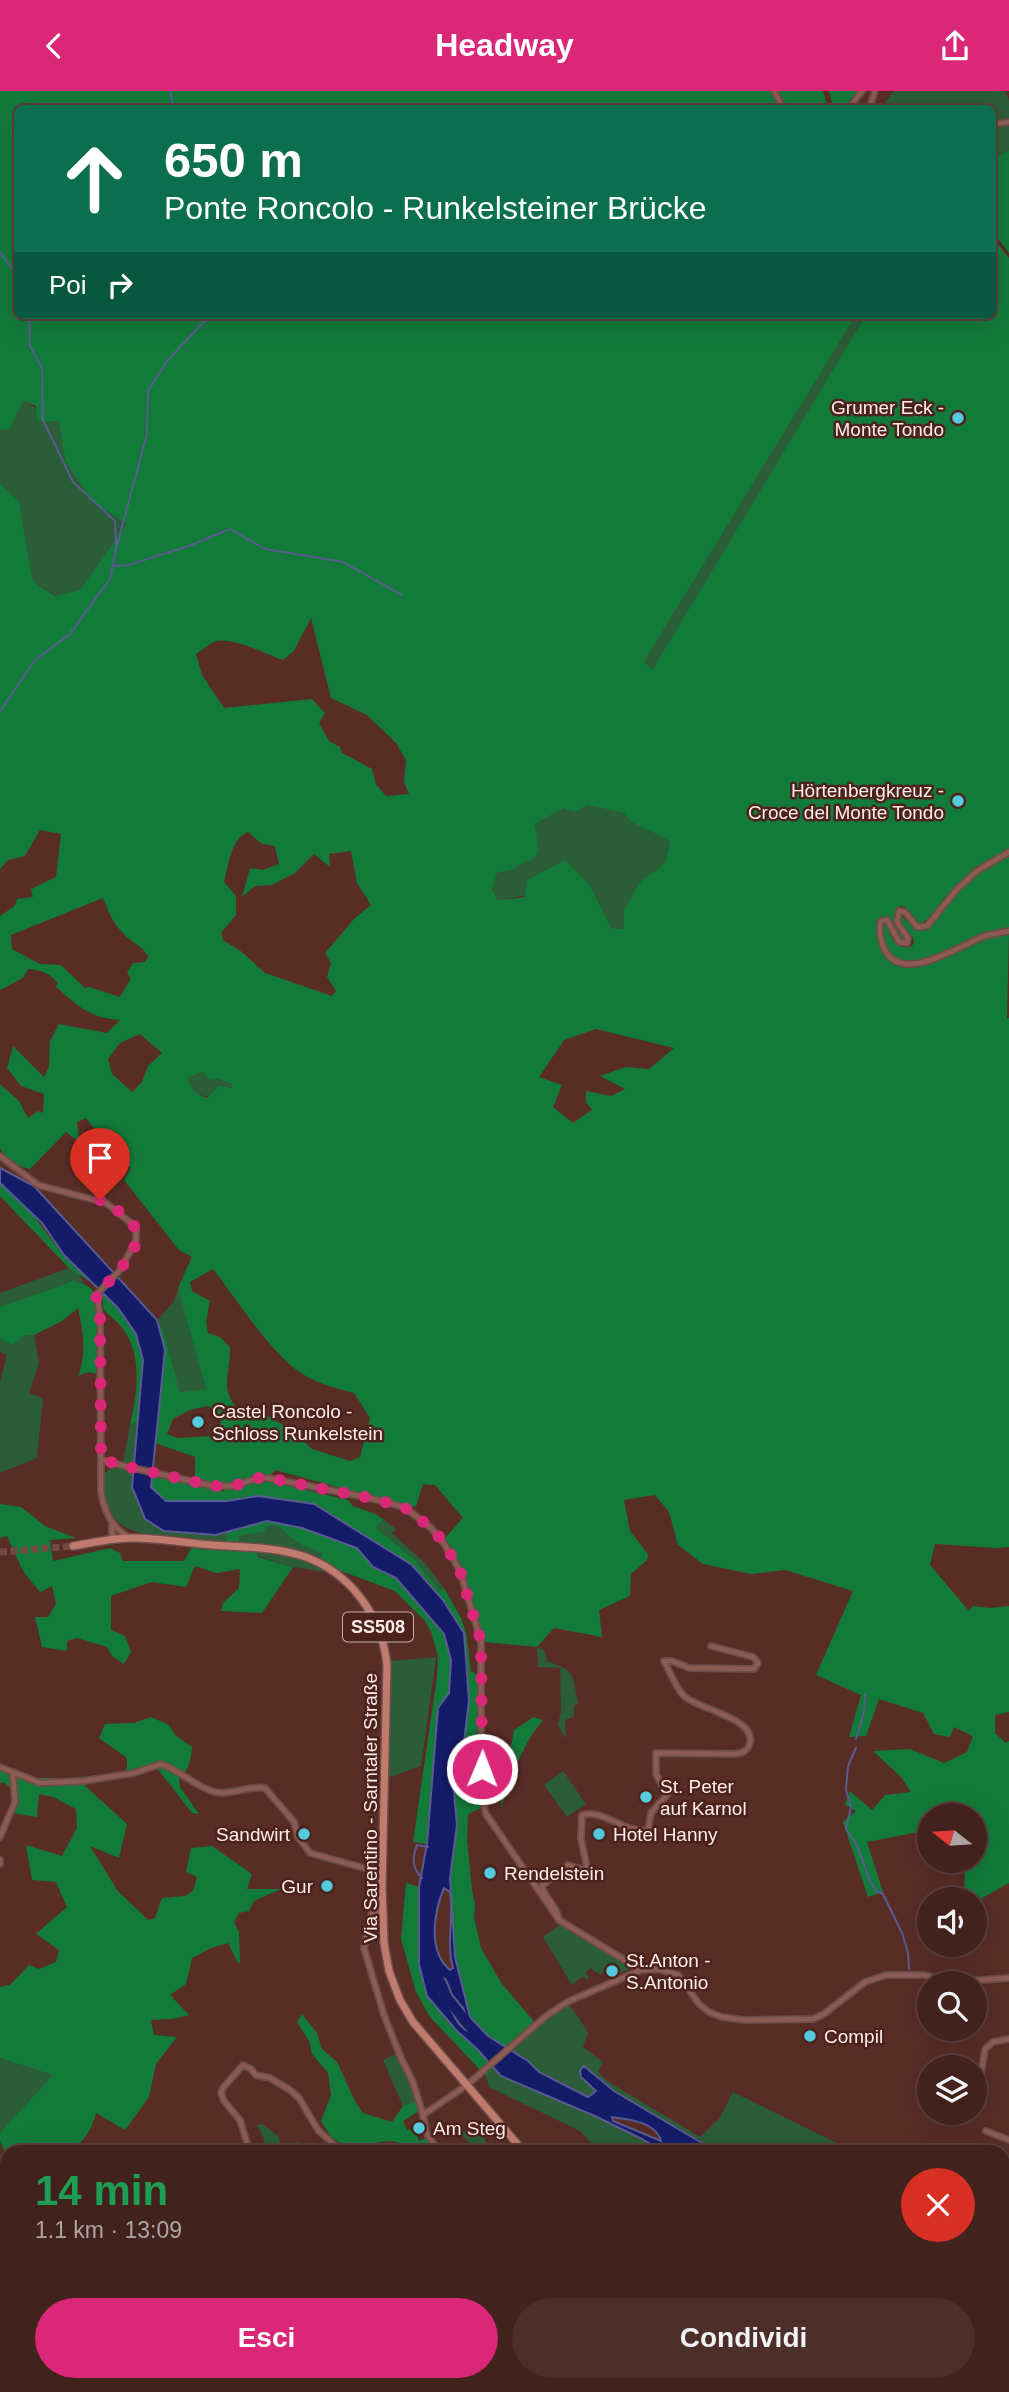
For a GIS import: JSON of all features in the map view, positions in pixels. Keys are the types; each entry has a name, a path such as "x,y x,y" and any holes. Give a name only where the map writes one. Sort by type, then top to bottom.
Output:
{"main road":[{"name":"Via Sarentino - Sarntaler Straße","path":"114,1537 273,1550 303,1556 338,1574 365,1603 380,1633 387,1665 383,1910 384,1943 389,1971 412,2022 470,2083 519,2145"},
{"name":"SS508","path":"73,1546 114,1537"}],"street":[{"path":"851,105 862,91"},
{"path":"1009,852 977,871 957,888 927,926 916,927 905,912 899,911 897,922 908,938 907,943 903,944 897,940 887,921 882,920 880,924 888,954 897,962 905,963 929,961 984,936 1009,931"},
{"path":"0,1156 38,1185 100,1200 131,1223 136,1230 136,1240 117,1274 98,1293 101,1491 104,1510 112,1522 130,1538"},
{"path":"101,1459 223,1487 268,1478 365,1497 404,1507 430,1527 444,1542 458,1565 481,1641 483,1804 488,1817 559,1920 641,1970"},
{"path":"112,1522 114,1537"},
{"path":"114,1537 120,1530"},
{"path":"559,1920 557,1911 542,1886 568,1865 583,1870 587,1867 581,1839 582,1815 595,1813 634,1831 648,1829 651,1813 657,1803 667,1795 656,1774 656,1753 700,1752 722,1755 742,1753 749,1746 748,1733 738,1721 684,1697 664,1661 672,1661 689,1668 754,1669 757,1666 754,1657 711,1646"},
{"path":"0,1767 36,1783 134,1773 161,1764 216,1792 265,1788 294,1822 298,1837 313,1855 383,1873"},
{"path":"0,1837 15,1802 12,1773"},
{"path":"383,1910 372,1913 364,1948 384,2015 413,2082 427,2134 435,2145"},
{"path":"423,2115 470,2083 546,2016 567,2002 641,1970 658,1969 678,1975 692,1995 709,2012 744,2020 813,2019 824,2014 865,1982 886,1975 924,1975 951,1982 1009,1978"},
{"path":"984,2055 989,2044 1009,2039"},
{"path":"248,2145 240,2120 221,2094 243,2065 256,2075 270,2078 290,2090 299,2098 318,2130 335,2145"},
{"path":"986,2131 1009,2140"}],"green space":[{"path":"0,91 771,91 780,105 14,105 14,319 854,319 644,662 653,669 864,319 996,319 996,241 1009,258 1009,849 974,868 944,898 930,918 920,924 905,907 896,909 895,921 905,939 895,934 887,917 880,918 877,931 884,951 899,966 930,964 985,938 1009,933 1009,1547 935,1544 930,1565 969,1611 973,1606 1009,1606 1009,1712 995,1715 995,1733 1006,1743 1009,1741 1009,1883 987,1895 987,1887 964,1887 965,1873 987,1873 987,1803 917,1803 917,1832 867,1842 883,1892 868,1897 843,1822 856,1811 845,1804 850,1791 872,1810 885,1795 911,1792 901,1777 873,1751 910,1749 944,1763 967,1752 973,1736 954,1727 950,1737 934,1734 923,1713 879,1699 866,1736 849,1737 861,1695 816,1675 853,1591 785,1570 751,1574 703,1564 678,1545 669,1512 655,1495 624,1500 630,1531 648,1554 647,1560 631,1574 630,1596 599,1610 602,1637 554,1628 537,1647 484,1642 461,1571 443,1540 463,1518 435,1485 423,1484 416,1506 411,1507 275,1470 271,1475 255,1476 232,1485 221,1485 195,1480 195,1457 155,1443 165,1349 156,1319 163,1329 180,1392 206,1389 178,1288 192,1257 179,1250 124,1180 131,1168 105,1143 86,1118 77,1122 80,1143 66,1132 30,1169 12,1162 0,1148 0,1084 19,1101 28,1118 38,1111 43,1113 44,1094 21,1086 7,1068 13,1046 44,1077 49,1067 50,1041 59,1024 107,1033 120,1020 100,1017 84,1009 55,986 58,984 52,977 36,970 28,969 23,978 0,990 0,916 15,906 17,899 33,897 31,889 56,877 61,834 40,830 25,856 8,860 0,869 0,484 19,501 33,581 55,596 80,590 127,524 92,501 65,461 59,421 37,421 36,406 23,401 10,429 0,430","holes":["311,618 331,698 367,715 396,743 406,760 404,782 409,794 386,796 376,784 372,769 342,753 340,747 329,741 319,723 325,713 312,699 224,708 202,675 196,654 216,641 232,641 283,660 294,651","587,805 624,813 640,827 670,842 665,863 641,881 624,910 624,929 611,928 590,885 565,860 527,880 525,897 498,900 492,890 497,873 514,869 534,859 539,849 535,824 564,808 575,812","248,832 262,844 275,846 279,864 263,870 250,868 242,897 255,886 272,885 295,873 314,854 330,867 329,854 351,851 357,883 371,905 355,918 325,953 331,963 327,977 336,991 332,996 265,973 242,952 223,940 221,933 236,915 236,896 224,882 234,847 242,835","103,898 116,925 148,957 145,962 133,963 127,973 131,978 120,997 85,988 61,965 40,964 12,949 11,935","596,1029 674,1048 649,1069 626,1067 600,1076 625,1089 611,1096 586,1091 586,1102 592,1110 573,1123 553,1107 562,1085 539,1077 564,1040","140,1034 162,1053 148,1066 142,1082 132,1092 112,1074 108,1059 120,1043","203,1072 210,1080 218,1079 232,1084 232,1088 219,1086 207,1098 200,1095 194,1091 188,1078","213,1269 265,1338 287,1362 311,1379 354,1393 370,1418 360,1457 350,1461 312,1449 259,1410 245,1417 228,1392 230,1347 220,1337 208,1333 206,1322 210,1301 192,1291 190,1282","208,1406 217,1411 221,1422 215,1436 177,1438 167,1434 173,1419 190,1410"]},
{"path":"776,91 823,91 827,105 785,105"},
{"path":"829,91 858,91 848,103 832,105"},
{"path":"894,91 1005,91 1009,100 1009,150 996,158 996,105 883,105"},
{"path":"1009,150 1009,253 996,236 996,158"},
{"path":"854,319 864,319 654,669 644,662"},
{"path":"23,401 60,421 65,461 128,524 80,590 56,596 33,581 19,501 0,484 0,430 10,429"},
{"path":"587,805 625,813 640,827 670,842 665,863 641,881 625,929 611,928 590,885 498,900 492,890 497,873 514,869 539,849 535,824 564,808"},
{"path":"1009,856 1009,928 982,934 921,961 898,959 889,951 882,936 885,924 898,945 911,947 913,938 899,921 901,916 917,930 924,928 936,919 957,893 973,879"},
{"path":"204,1072 210,1080 218,1079 232,1084 232,1088 211,1096 196,1092 190,1088 188,1078"},
{"path":"0,1183 19,1198 56,1246 97,1286 69,1268 0,1196"},
{"path":"69,1268 77,1272 84,1283 73,1281 0,1307 0,1293"},
{"path":"73,1281 90,1288 99,1305 100,1374 88,1372 78,1376 83,1334 78,1308 62,1321 34,1335 26,1335 13,1345 0,1339 0,1307"},
{"path":"179,1288 206,1389 180,1392 163,1329 157,1320 173,1303"},
{"path":"101,1290 125,1315 140,1345 143,1369 138,1421 130,1425 137,1375 134,1351 123,1329 104,1310"},
{"path":"26,1335 34,1335 39,1363 29,1393 43,1398 37,1458 0,1473 0,1382 7,1355 0,1352 0,1339 13,1345"},
{"path":"138,1421 132,1487 216,1535 227,1532 225,1546 141,1533 129,1529 110,1513 104,1497 105,1473 111,1468 122,1468 130,1425"},
{"path":"152,1476 223,1491 261,1481 272,1482 348,1500 353,1506 383,1519 376,1528 414,1559 440,1591 444,1588 466,1632 471,1671 482,1678 483,1807 468,1814 467,1840 475,1904 474,1918 481,1948 502,1984 537,2028 511,2050 488,2036 470,2017 455,1957 450,1878 457,1825 453,1781 463,1750 469,1700 464,1633 443,1600 412,1565 314,1504 258,1496 227,1501 166,1501 151,1487"},
{"path":"0,1504 21,1507 45,1526 76,1538 50,1540 53,1561 110,1548 120,1553 123,1561 184,1561 193,1545 257,1552 258,1557 293,1567 262,1613 221,1611 223,1603 239,1588 240,1569 216,1573 195,1566 186,1587 151,1582 111,1596 111,1630 125,1636 131,1652 124,1664 112,1656 107,1647 77,1638 67,1641 67,1651 42,1647 35,1617 48,1617 56,1604 52,1586 40,1592 23,1571 7,1536 0,1538"},
{"path":"383,1519 396,1529 392,1533 425,1563 444,1588 440,1591 414,1559 376,1528"},
{"path":"267,1521 302,1528 357,1548 373,1567 396,1578 444,1634 451,1660 449,1693 438,1708 427,1844 413,1842 437,1677 438,1656 431,1632 425,1621 395,1591 341,1571 320,1559 322,1553 297,1542 279,1527 265,1527 266,1531 239,1536 238,1547 225,1546 227,1532"},
{"path":"273,1524 284,1527 292,1539 323,1553 318,1563 326,1572 293,1567 258,1556 257,1549 238,1547 239,1536 266,1531 265,1527"},
{"path":"537,1647 544,1650 547,1661 568,1671 573,1679 578,1703 574,1706 574,1717 565,1720 566,1739 558,1725 561,1711 560,1668 538,1667"},
{"path":"436,1657 421,1766 387,1778 390,1661"},
{"path":"151,1717 169,1725 175,1735 192,1747 189,1765 179,1779 180,1787 199,1814 192,1813 157,1768 135,1776 82,1783 127,1824 119,1858 90,1846 117,1890 148,1920 155,1918 162,1898 185,1896 193,1891 197,1877 186,1872 191,1848 212,1846 252,1874 247,1889 281,1889 254,1901 249,1911 239,1913 234,1922 239,1932 240,1963 228,1943 192,1958 186,1984 170,1995 189,2015 151,2020 154,2035 177,2037 156,2064 149,2097 125,2130 96,2113 90,2129 76,2145 2,2145 0,2133 53,2075 0,2058 0,1987 10,1985 29,1965 39,1969 56,1962 59,1950 36,1934 67,1907 56,1882 32,1880 26,1845 62,1856 77,1828 76,1809 53,1797 39,1794 37,1817 12,1813 14,1792 4,1782 0,1783 0,1763 33,1778 122,1773 127,1768 127,1758 99,1738 105,1724 134,1723"},
{"path":"534,1717 543,1720 523,1752 500,1811 514,1730"},
{"path":"563,1771 586,1804 567,1817 544,1785"},
{"path":"406,1883 419,1887 419,1962 427,1996 495,2068 486,2076 430,2017 416,1992 401,1939"},
{"path":"561,1924 625,1962 631,1966 630,1969 616,1974 612,1967 601,1975 590,1968 586,1973 589,1978 586,1980 583,1976 572,1985 543,1937"},
{"path":"569,2004 588,2032 583,2047 603,2062 598,2072 607,2081 700,2137 719,2119 733,2092 841,2145 705,2145 614,2091 585,2066 596,2091 588,2097 539,2072 511,2050 549,2017"},
{"path":"302,2014 317,2033 322,2049 337,2062 363,2113 392,2122 403,2106 422,2099 424,2108 403,2121 407,2130 415,2129 419,2141 426,2138 432,2145 406,2145 384,2141 371,2145 344,2145 331,2137 321,2121 331,2095 328,2073 312,2054 309,2041 297,2022"},
{"path":"400,2052 422,2099 403,2106 383,2060"},
{"path":"0,2058 54,2075 0,2133"},
{"path":"495,2068 501,2076 604,2120 652,2145 593,2145 580,2131 489,2087 486,2076"},
{"path":"475,2121 488,2145 469,2145 461,2134"},
{"path":"263,2124 279,2137 281,2145 262,2145 265,2141 257,2125"}],"shaded area":[{"path":"0,1168 34,1186 157,1320 165,1350 151,1487 166,1501 227,1501 258,1496 314,1504 412,1565 443,1600 464,1633 469,1700 463,1750 453,1781 457,1825 450,1878 455,1957 470,2017 488,2036 528,2061 539,2072 588,2097 596,2091 581,2077 580,2070 584,2066 614,2091 705,2145 652,2145 597,2117 501,2076 427,1996 419,1964 419,1887 427,1844 438,1708 449,1693 451,1660 444,1634 396,1578 373,1567 357,1548 302,1528 267,1521 216,1535 164,1531 145,1519 132,1487 143,1360 136,1334 118,1308 64,1255 42,1223 0,1183","holes":["444,1888 450,1892 450,1950 453,1968 450,1970 438,1953 435,1942 437,1908","442,1977 463,2008 473,2034 461,2027 441,1994 438,1982","612,2117 648,2126 661,2141 613,2121"]}],"waterway":[{"path":"170,91 173,105"},
{"path":"0,252 14,271"},
{"path":"29,319 30,346 42,368 43,420 73,482 115,521 116,545"},
{"path":"0,711 35,660 69,635 110,579 147,434 148,391 167,361 206,319"},
{"path":"113,566 129,565 230,529 265,549 343,562 402,595"},
{"path":"856,1739 864,1712 865,1695"},
{"path":"856,1748 848,1766 846,1790 851,1807 846,1829 857,1845 869,1879 876,1891 883,1894 902,1933 908,1952 909,1969"},
{"path":"422,1878 415,1867 414,1854 417,1845 428,1847"},
{"path":"434,1969 447,1998 479,2038"}],"tunnel":[{"path":"0,1552 73,1546"}],"place":[{"name":"Grumer Eck - Monte Tondo","path":"958,418"},
{"name":"Hörtenbergkreuz - Croce del Monte Tondo","path":"958,801"},
{"name":"Castel Roncolo - Schloss Runkelstein","path":"198,1422"},
{"name":"St. Peter auf Karnol","path":"646,1797"},
{"name":"Sandwirt","path":"304,1834"},
{"name":"Hotel Hanny","path":"599,1834"},
{"name":"Rendelstein","path":"490,1873"},
{"name":"Gur","path":"327,1886"},
{"name":"St.Anton - S.Antonio","path":"612,1971"},
{"name":"Compil","path":"810,2036"},
{"name":"Am Steg","path":"419,2128"}],"route":[{"path":"100,1200 131,1223 137,1234 121,1269 96,1294 100,1318 101,1459 213,1486 233,1486 258,1478 268,1478 386,1502 414,1513 444,1542 454,1558 481,1641 482,1769"}]}
